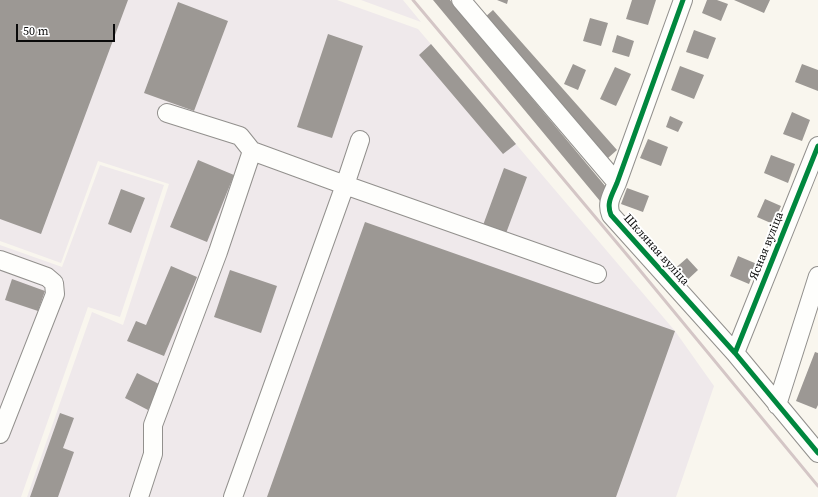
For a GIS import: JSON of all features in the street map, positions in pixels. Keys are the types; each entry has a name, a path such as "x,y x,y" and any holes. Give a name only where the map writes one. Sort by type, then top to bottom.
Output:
{"street":[{"name":"Шкляная вуліца","path":"683,0 609,202 608,209 611,215 735,353 818,453"},
{"path":"465,2 617,183"},
{"path":"167,113 240,136 252,151 597,274"},
{"path":"233,497 346,185 360,140"},
{"name":"Ясная вуліца","path":"735,353 818,146"},
{"path":"139,497 153,454 153,425 218,252 252,151"},
{"path":"0,260 47,277 54,283 55,294 0,434"},
{"path":"777,405 818,276"}],"shaded area":[{"path":"0,0 337,0 418,29 675,331 714,386 676,497 27,497 92,312 123,325 169,184 98,161 61,263 0,241"},
{"path":"361,0 403,0 421,22"},
{"path":"100,165 164,185 120,317 88,307 21,497 0,497 0,245 62,267"}],"building":[{"path":"0,0 128,0 41,234 0,219"},
{"path":"433,0 450,0 611,193 600,201"},
{"path":"497,0 508,0 507,4"},
{"path":"632,0 656,0 648,25 626,19"},
{"path":"707,0 717,0 728,4 721,21 702,13"},
{"path":"734,0 770,0 764,13"},
{"path":"178,2 228,21 194,111 144,93"},
{"path":"493,10 617,150 608,158 484,18"},
{"path":"590,18 608,23 601,46 583,41"},
{"path":"694,30 716,38 708,59 686,52"},
{"path":"328,34 363,46 332,138 297,127"},
{"path":"617,35 634,41 629,57 612,52"},
{"path":"431,44 516,144 503,154 419,55"},
{"path":"573,64 586,70 578,90 564,84"},
{"path":"802,64 818,70 818,91 795,82"},
{"path":"680,66 704,75 694,99 671,90"},
{"path":"615,67 631,74 616,106 600,99"},
{"path":"792,112 810,120 802,141 783,134"},
{"path":"670,116 683,122 678,132 666,127"},
{"path":"648,139 668,147 661,166 640,158"},
{"path":"771,155 795,164 788,183 764,173"},
{"path":"198,160 234,175 207,242 170,227"},
{"path":"504,168 527,177 505,236 482,228"},
{"path":"627,188 649,196 643,212 621,204"},
{"path":"121,189 145,198 131,233 108,224"},
{"path":"765,199 781,206 773,224 757,217"},
{"path":"365,222 675,331 616,497 267,497"},
{"path":"738,256 757,264 749,284 730,276"},
{"path":"687,258 698,270 684,283 672,271"},
{"path":"171,266 197,277 164,356 127,341 136,321 146,325"},
{"path":"230,270 277,286 261,333 214,317"},
{"path":"12,279 45,291 38,311 5,300"},
{"path":"815,352 818,353 818,405 816,409 796,401"},
{"path":"137,373 161,385 148,410 125,398"},
{"path":"60,413 74,418 63,448 74,452 58,497 30,497"}],"railway":[{"path":"413,0 633,262 818,486"}],"cycle path":[{"path":"683,0 610,199 609,207 611,215 735,353 818,453"},
{"path":"735,353 818,146"}]}
